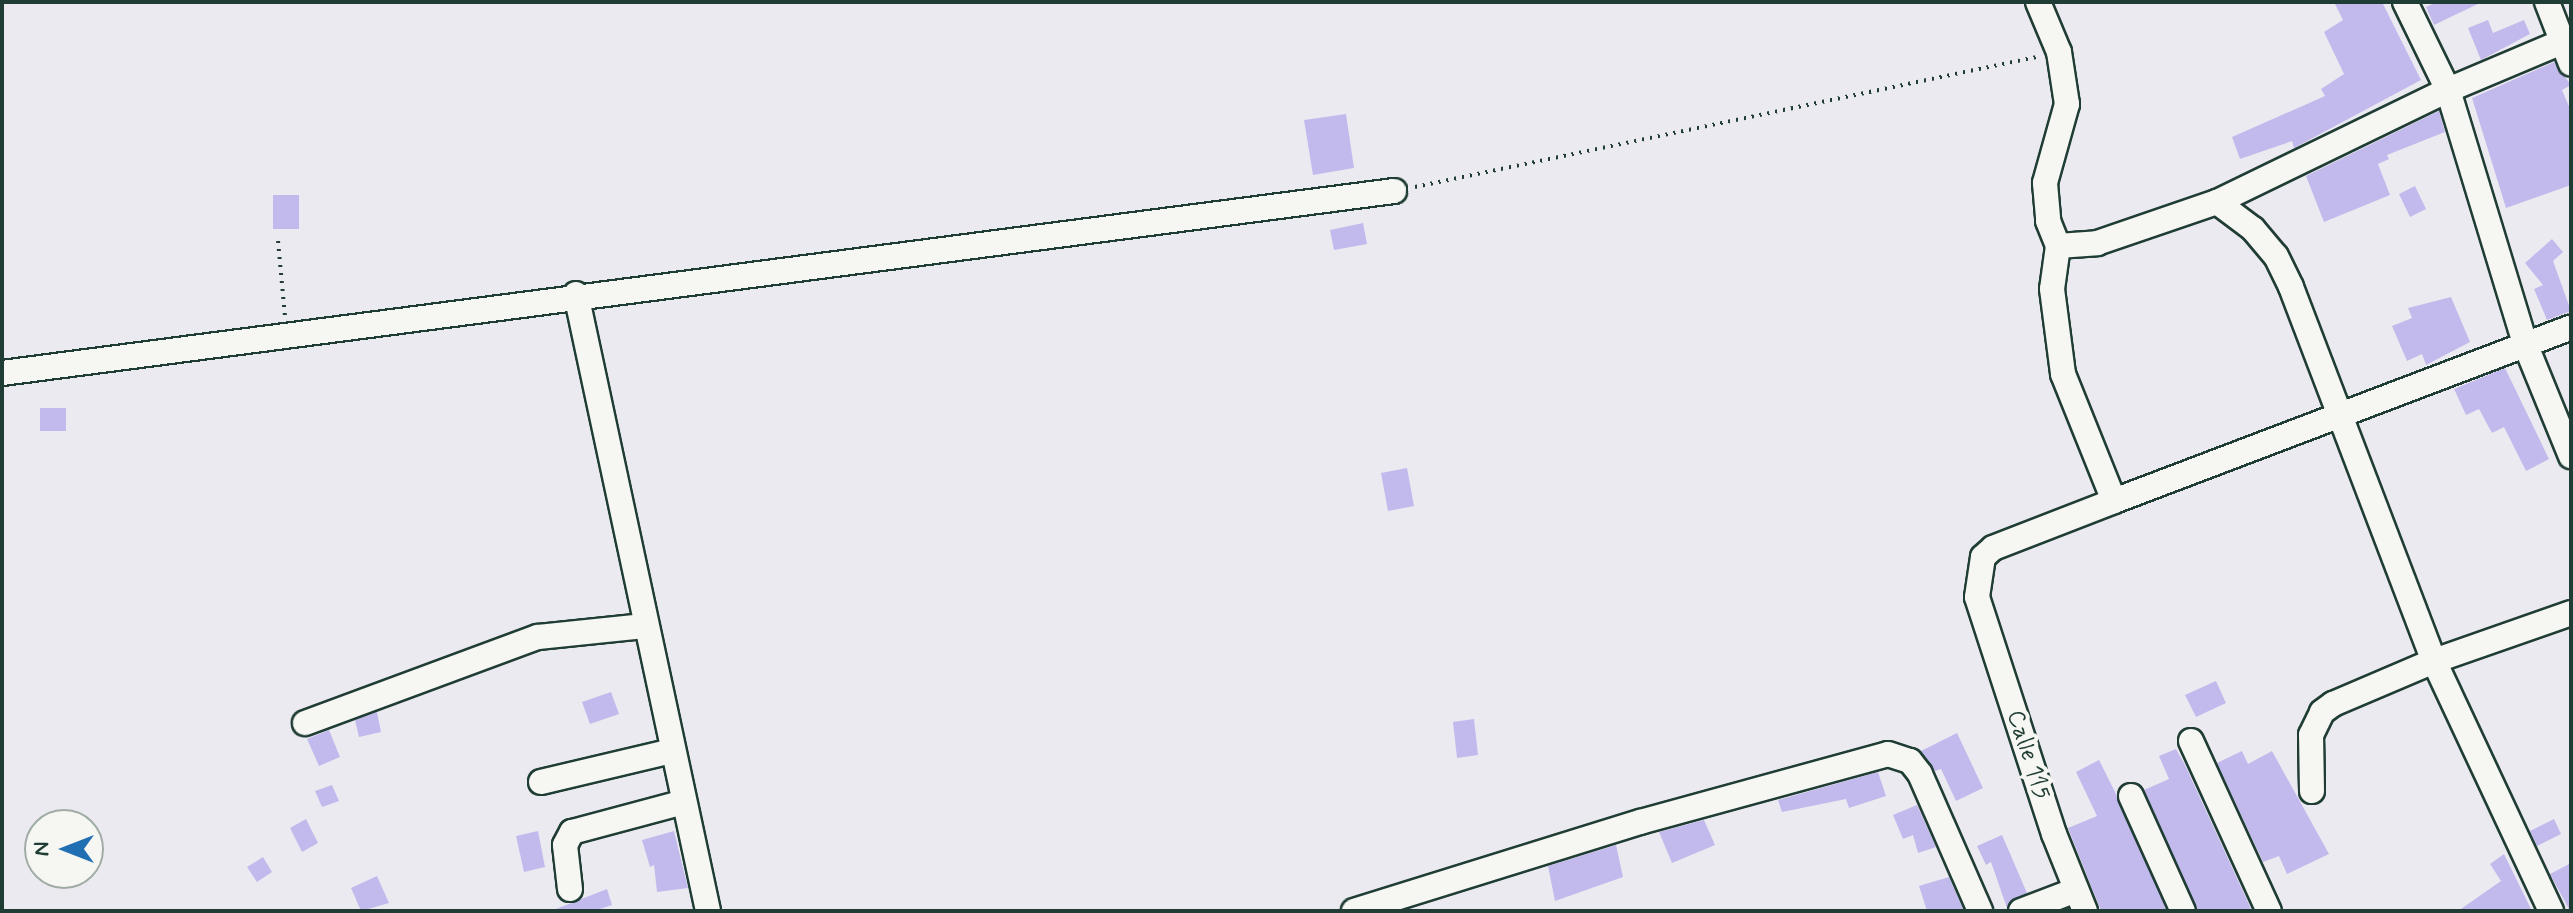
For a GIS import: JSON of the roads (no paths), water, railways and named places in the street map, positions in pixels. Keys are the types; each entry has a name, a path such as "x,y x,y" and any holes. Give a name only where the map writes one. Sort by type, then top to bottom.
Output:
{"street":[{"path":"2038,2 2059,52 2067,104 2045,183 2048,221 2058,246 2052,289 2063,374 2114,501 2571,327"},
{"path":"2405,2 2448,90 2526,346 2571,456"},
{"path":"2058,246 2097,243 2217,202 2448,90 2568,48 2547,2"},
{"path":"2,373 576,294 1394,191"},
{"path":"2217,202 2241,217 2276,256 2340,413 2434,661 2551,911"},
{"path":"576,294 644,626 708,911"},
{"name":"Calle 115","path":"2080,901 1977,597 1977,571 1993,548 2114,501"},
{"path":"2312,791 2311,735 2322,712 2434,661 2571,613"},
{"path":"305,723 538,637 644,626"},
{"path":"2191,741 2269,911"},
{"path":"541,782 672,751"},
{"path":"1354,911 1640,822 1888,754 1910,761 1920,774 1980,911"},
{"path":"2131,796 2183,911"},
{"path":"570,889 565,845 572,832 684,802"},
{"path":"2021,911 2080,901"}]}
